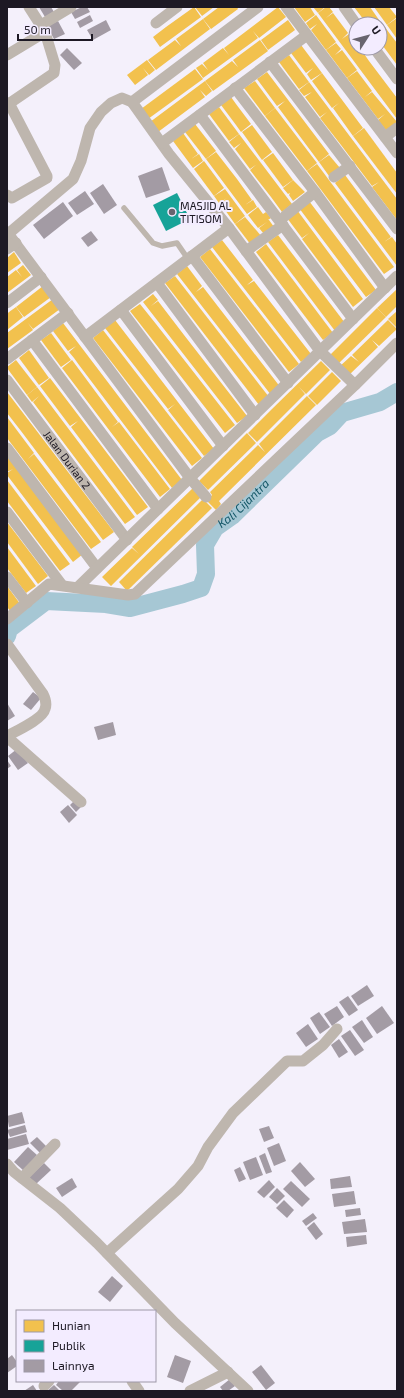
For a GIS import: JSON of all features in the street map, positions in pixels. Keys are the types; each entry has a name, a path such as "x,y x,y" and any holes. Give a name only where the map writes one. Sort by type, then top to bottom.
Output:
{"street":[{"path":"7,195 12,198 47,178 8,104 54,73 55,65 43,29 29,7"},
{"path":"7,55 71,7"},
{"path":"156,23 177,7"},
{"path":"286,7 397,153"},
{"path":"344,7 350,16"},
{"path":"132,102 251,9"},
{"path":"162,143 307,35"},
{"path":"380,56 397,79"},
{"path":"270,62 397,229"},
{"path":"235,88 315,192 385,288"},
{"path":"206,497 190,478 41,277 10,240 73,179 81,161 90,128 101,112 111,103 122,98 132,102 162,143 229,228 320,351 355,385"},
{"path":"200,114 284,221 354,319"},
{"path":"385,137 397,128"},
{"path":"334,177 350,166"},
{"path":"246,251 284,221 315,192"},
{"path":"86,337 229,228"},
{"path":"190,257 288,383"},
{"path":"78,587 397,276"},
{"path":"7,303 41,277"},
{"path":"157,283 255,415"},
{"path":"121,310 223,446"},
{"path":"7,359 68,313"},
{"path":"32,340 158,509"},
{"path":"7,619 49,584 128,595 134,594 355,385 397,343"},
{"name":"Jalan Durian 2","path":"7,380 127,540"},
{"path":"7,448 97,568"},
{"path":"7,512 62,585"},
{"path":"7,577 27,602"},
{"path":"8,646 43,694 46,703 43,713 7,737 80,802"},
{"path":"107,1253 178,1189 198,1166 208,1147 233,1113 287,1061 303,1061 323,1045 337,1029"},
{"path":"22,1178 55,1144"},
{"path":"7,1164 14,1172 60,1208 107,1253 175,1323 248,1391"},
{"path":"190,1391 228,1372"},
{"path":"133,1382 139,1391"}],"lane":[{"path":"124,208 153,243 162,246 177,243 190,257"}],"building: Hunian":[{"path":"194,7 201,17 160,47 153,37"},
{"path":"195,7 214,7 202,16"},
{"path":"219,7 237,7 238,9 211,29 203,19"},
{"path":"278,7 286,17 259,38 253,31 258,38 203,78 196,68 202,64 208,70 203,63 223,48 229,55 224,48"},
{"path":"294,7 310,7 315,15 305,22"},
{"path":"313,7 325,7 318,13"},
{"path":"326,7 329,7 333,12 326,18 333,13 348,33 342,39 348,35 348,53 318,13"},
{"path":"354,7 370,7 376,16 361,16"},
{"path":"374,7 389,7 397,17 388,24 388,16 380,16"},
{"path":"316,15 336,42 326,50 311,30 317,24 310,29 306,23"},
{"path":"397,18 397,39 388,26 388,24"},
{"path":"203,19 210,29 156,70 148,60 175,40 181,46 176,39"},
{"path":"288,20 295,30 268,50 261,40"},
{"path":"388,31 397,43 397,65 388,53"},
{"path":"260,40 268,51 213,91 205,81 232,61 238,67 233,60"},
{"path":"336,43 341,49 335,55 342,50 357,70 347,78 326,50"},
{"path":"301,45 322,73 311,80 307,74 313,68 306,73 291,53"},
{"path":"289,55 309,82 299,89 279,62"},
{"path":"350,56 366,56 397,98 397,119"},
{"path":"147,60 155,70 149,75 143,68 148,75 135,85 127,75"},
{"path":"195,69 203,79 148,119 141,109"},
{"path":"357,71 372,91 365,97 372,92 397,122 388,133 378,120 385,114 378,119 347,78"},
{"path":"267,72 329,154 319,162 278,107 285,101 277,106 257,79"},
{"path":"322,73 363,128 353,136 333,108 339,103 332,108 312,81"},
{"path":"205,81 212,91 206,96 200,90 205,97 158,132 150,122"},
{"path":"255,81 275,108 265,116 244,88"},
{"path":"309,82 397,199 397,220 372,187 379,182 372,186 320,118 327,112 320,117 305,97 312,92 304,96 299,90"},
{"path":"231,97 251,124 241,132 221,105"},
{"path":"219,107 239,134 229,141 209,114"},
{"path":"275,108 317,163 307,171 265,116"},
{"path":"195,124 216,151 206,159 185,132"},
{"path":"252,125 272,152 262,160 242,132"},
{"path":"364,128 397,173 397,194 353,136"},
{"path":"183,133 198,154 191,159 199,154 203,161 193,168 173,141"},
{"path":"239,134 292,204 282,212 250,170 257,164 250,169 235,149 241,143 234,148 229,142"},
{"path":"216,152 252,200 245,205 253,200 257,207 247,214 206,159"},
{"path":"273,153 293,180 283,187 263,160"},
{"path":"329,155 340,168 329,176 319,162"},
{"path":"204,161 224,188 214,196 194,169"},
{"path":"317,164 394,267 384,274 307,171"},
{"path":"345,175 391,237 384,242 392,237 397,244 397,266 335,183"},
{"path":"293,180 305,192 293,201 289,195 290,193 288,194 283,188"},
{"path":"225,189 245,216 235,224 220,203 227,198 219,203 214,196"},
{"path":"309,201 376,290 366,297 299,208"},
{"path":"258,207 263,214 266,212 271,218 268,220 274,227 264,234 259,228 267,222 258,228 248,215"},
{"path":"297,210 363,299 353,307 302,239 309,233 302,238 287,218"},
{"path":"245,217 262,237 251,245 235,224"},
{"path":"278,235 345,323 335,331 268,242"},
{"path":"222,240 253,280 247,285 254,281 311,354 301,362 212,247"},
{"path":"266,244 333,333 323,340 256,252"},
{"path":"210,249 299,364 289,372 200,257"},
{"path":"14,252 21,263 7,273 7,258"},
{"path":"23,265 31,275 7,293 7,277 16,270 22,277 17,270"},
{"path":"187,266 202,286 196,292 203,287 281,388 271,395 177,274"},
{"path":"175,276 269,397 259,405 165,283"},
{"path":"43,286 51,297 24,317 16,307"},
{"path":"397,289 397,306 386,317 377,308"},
{"path":"153,294 158,300 151,306 158,301 247,416 237,423 143,302"},
{"path":"53,299 60,309 33,329 28,323 33,330 7,349 7,333"},
{"path":"140,304 235,425 225,433 130,311"},
{"path":"16,307 23,317 7,330 7,314"},
{"path":"377,308 386,317 337,365 329,356"},
{"path":"397,311 397,328 388,319"},
{"path":"115,320 214,449 204,456 168,410 175,404 168,409 105,328"},
{"path":"388,320 397,329 379,346 372,340 378,347 348,376 339,367 351,356 359,362 352,355"},
{"path":"63,323 182,480 172,488 69,352 76,346 68,351 53,331"},
{"path":"103,330 202,458 192,466 93,338"},
{"path":"51,333 71,360 61,367 41,340"},
{"path":"29,350 49,378 39,385 19,358"},
{"path":"16,360 37,387 27,395 7,368"},
{"path":"72,360 118,422 112,427 119,422 170,489 160,497 62,368"},
{"path":"321,361 330,370 306,394 299,387 305,394 257,442 248,433"},
{"path":"332,372 341,381 317,405 308,396"},
{"path":"50,378 148,507 137,515 71,427 78,421 70,426 40,386"},
{"path":"37,387 135,517 125,524 33,402 39,396 32,402 27,395"},
{"path":"7,392 114,532 103,540 7,413"},
{"path":"307,396 316,405 219,501 221,504 216,510 207,501 212,495 210,492 258,445 265,452 259,444"},
{"path":"7,417 34,453 28,459 34,454 101,542 91,549 7,438"},
{"path":"247,433 256,443 208,490 199,481"},
{"path":"7,454 83,554 73,562 7,475 7,473 13,469 7,472"},
{"path":"7,480 70,564 60,571 7,501"},
{"path":"193,488 201,497 111,586 102,577 132,548 139,554 132,547"},
{"path":"203,499 212,508 127,591 119,582"},
{"path":"7,522 48,576 38,584 7,542"},
{"path":"7,547 36,586 26,593 7,568"},
{"path":"7,586 21,605 11,612 7,607"}],"building: Publik":[{"name":"MASJID AL TITISOM","path":"177,193 190,219 166,231 153,205"}],"building: Lainnya":[{"path":"39,7 51,7 54,12 45,17"},
{"path":"82,7 87,7 90,12 75,19 71,12"},
{"path":"90,15 93,21 80,28 77,22"},
{"path":"106,20 111,30 93,40 87,30"},
{"path":"58,21 65,34 54,39 47,26"},
{"path":"67,48 82,63 74,70 60,55"},
{"path":"162,167 170,190 146,198 138,176"},
{"path":"103,184 117,205 104,214 90,193"},
{"path":"85,191 94,204 77,215 68,203"},
{"path":"63,202 73,216 44,239 33,225"},
{"path":"91,231 98,240 88,247 81,238"},
{"path":"33,692 41,698 31,710 23,704"},
{"path":"7,703 15,716 7,721"},
{"path":"113,722 116,735 98,740 94,727"},
{"path":"17,749 28,763 18,770 8,756"},
{"path":"7,760 11,766 7,769"},
{"path":"76,799 82,806 76,812 70,805"},
{"path":"68,805 77,815 69,823 60,812"},
{"path":"367,985 374,996 358,1006 351,996"},
{"path":"348,996 358,1010 349,1016 339,1002"},
{"path":"337,1006 344,1017 332,1026 324,1014"},
{"path":"382,1006 394,1023 377,1034 366,1018"},
{"path":"319,1012 330,1027 320,1034 310,1018"},
{"path":"362,1020 373,1037 364,1043 352,1027"},
{"path":"308,1024 318,1039 306,1047 296,1033"},
{"path":"350,1030 364,1050 355,1056 341,1036"},
{"path":"339,1039 348,1052 339,1058 331,1045"},
{"path":"22,1112 25,1123 9,1127 7,1116"},
{"path":"25,1125 27,1132 10,1137 7,1130"},
{"path":"269,1126 274,1138 264,1142 259,1129"},
{"path":"26,1134 29,1144 7,1150 7,1139"},
{"path":"37,1137 48,1148 41,1154 30,1143"},
{"path":"279,1143 286,1161 274,1166 267,1148"},
{"path":"28,1147 37,1155 24,1171 14,1162"},
{"path":"265,1153 272,1172 266,1174 259,1156"},
{"path":"256,1157 263,1175 250,1180 243,1162"},
{"path":"300,1162 315,1179 305,1187 291,1171"},
{"path":"44,1163 51,1170 35,1185 29,1177"},
{"path":"240,1167 246,1179 239,1182 234,1170"},
{"path":"350,1176 352,1187 331,1189 330,1179"},
{"path":"72,1178 77,1187 62,1197 56,1188"},
{"path":"269,1180 275,1187 264,1198 257,1192"},
{"path":"291,1181 310,1199 302,1207 283,1189"},
{"path":"277,1188 285,1196 277,1204 269,1197"},
{"path":"354,1191 356,1204 334,1207 332,1194"},
{"path":"284,1200 294,1210 287,1218 276,1208"},
{"path":"360,1208 361,1215 346,1217 345,1210"},
{"path":"313,1213 317,1218 306,1226 302,1221"},
{"path":"365,1219 367,1232 344,1234 342,1222"},
{"path":"314,1222 323,1234 316,1240 307,1228"},
{"path":"366,1235 367,1244 347,1247 346,1237"},
{"path":"112,1276 123,1286 110,1302 98,1292"},
{"path":"12,1355 16,1361 16,1367 7,1373 7,1359"},
{"path":"175,1355 191,1361 183,1383 167,1377"},
{"path":"261,1365 275,1383 266,1390 252,1372"},
{"path":"230,1379 235,1386 228,1391 223,1391 220,1387"},
{"path":"58,1382 80,1382 71,1391 63,1391 56,1385"},
{"path":"33,1385 37,1391 24,1391"},
{"path":"54,1385 60,1391 47,1391"}],"waterway":[{"name":"Kali Cijantra","path":"7,636 9,629 46,601 106,604 130,608 201,588 206,574 205,545 215,528 232,516 317,433 330,426 342,413 380,402 397,392"}],"place":[{"name":"MASJID AL TITISOM","path":"172,212"}]}
